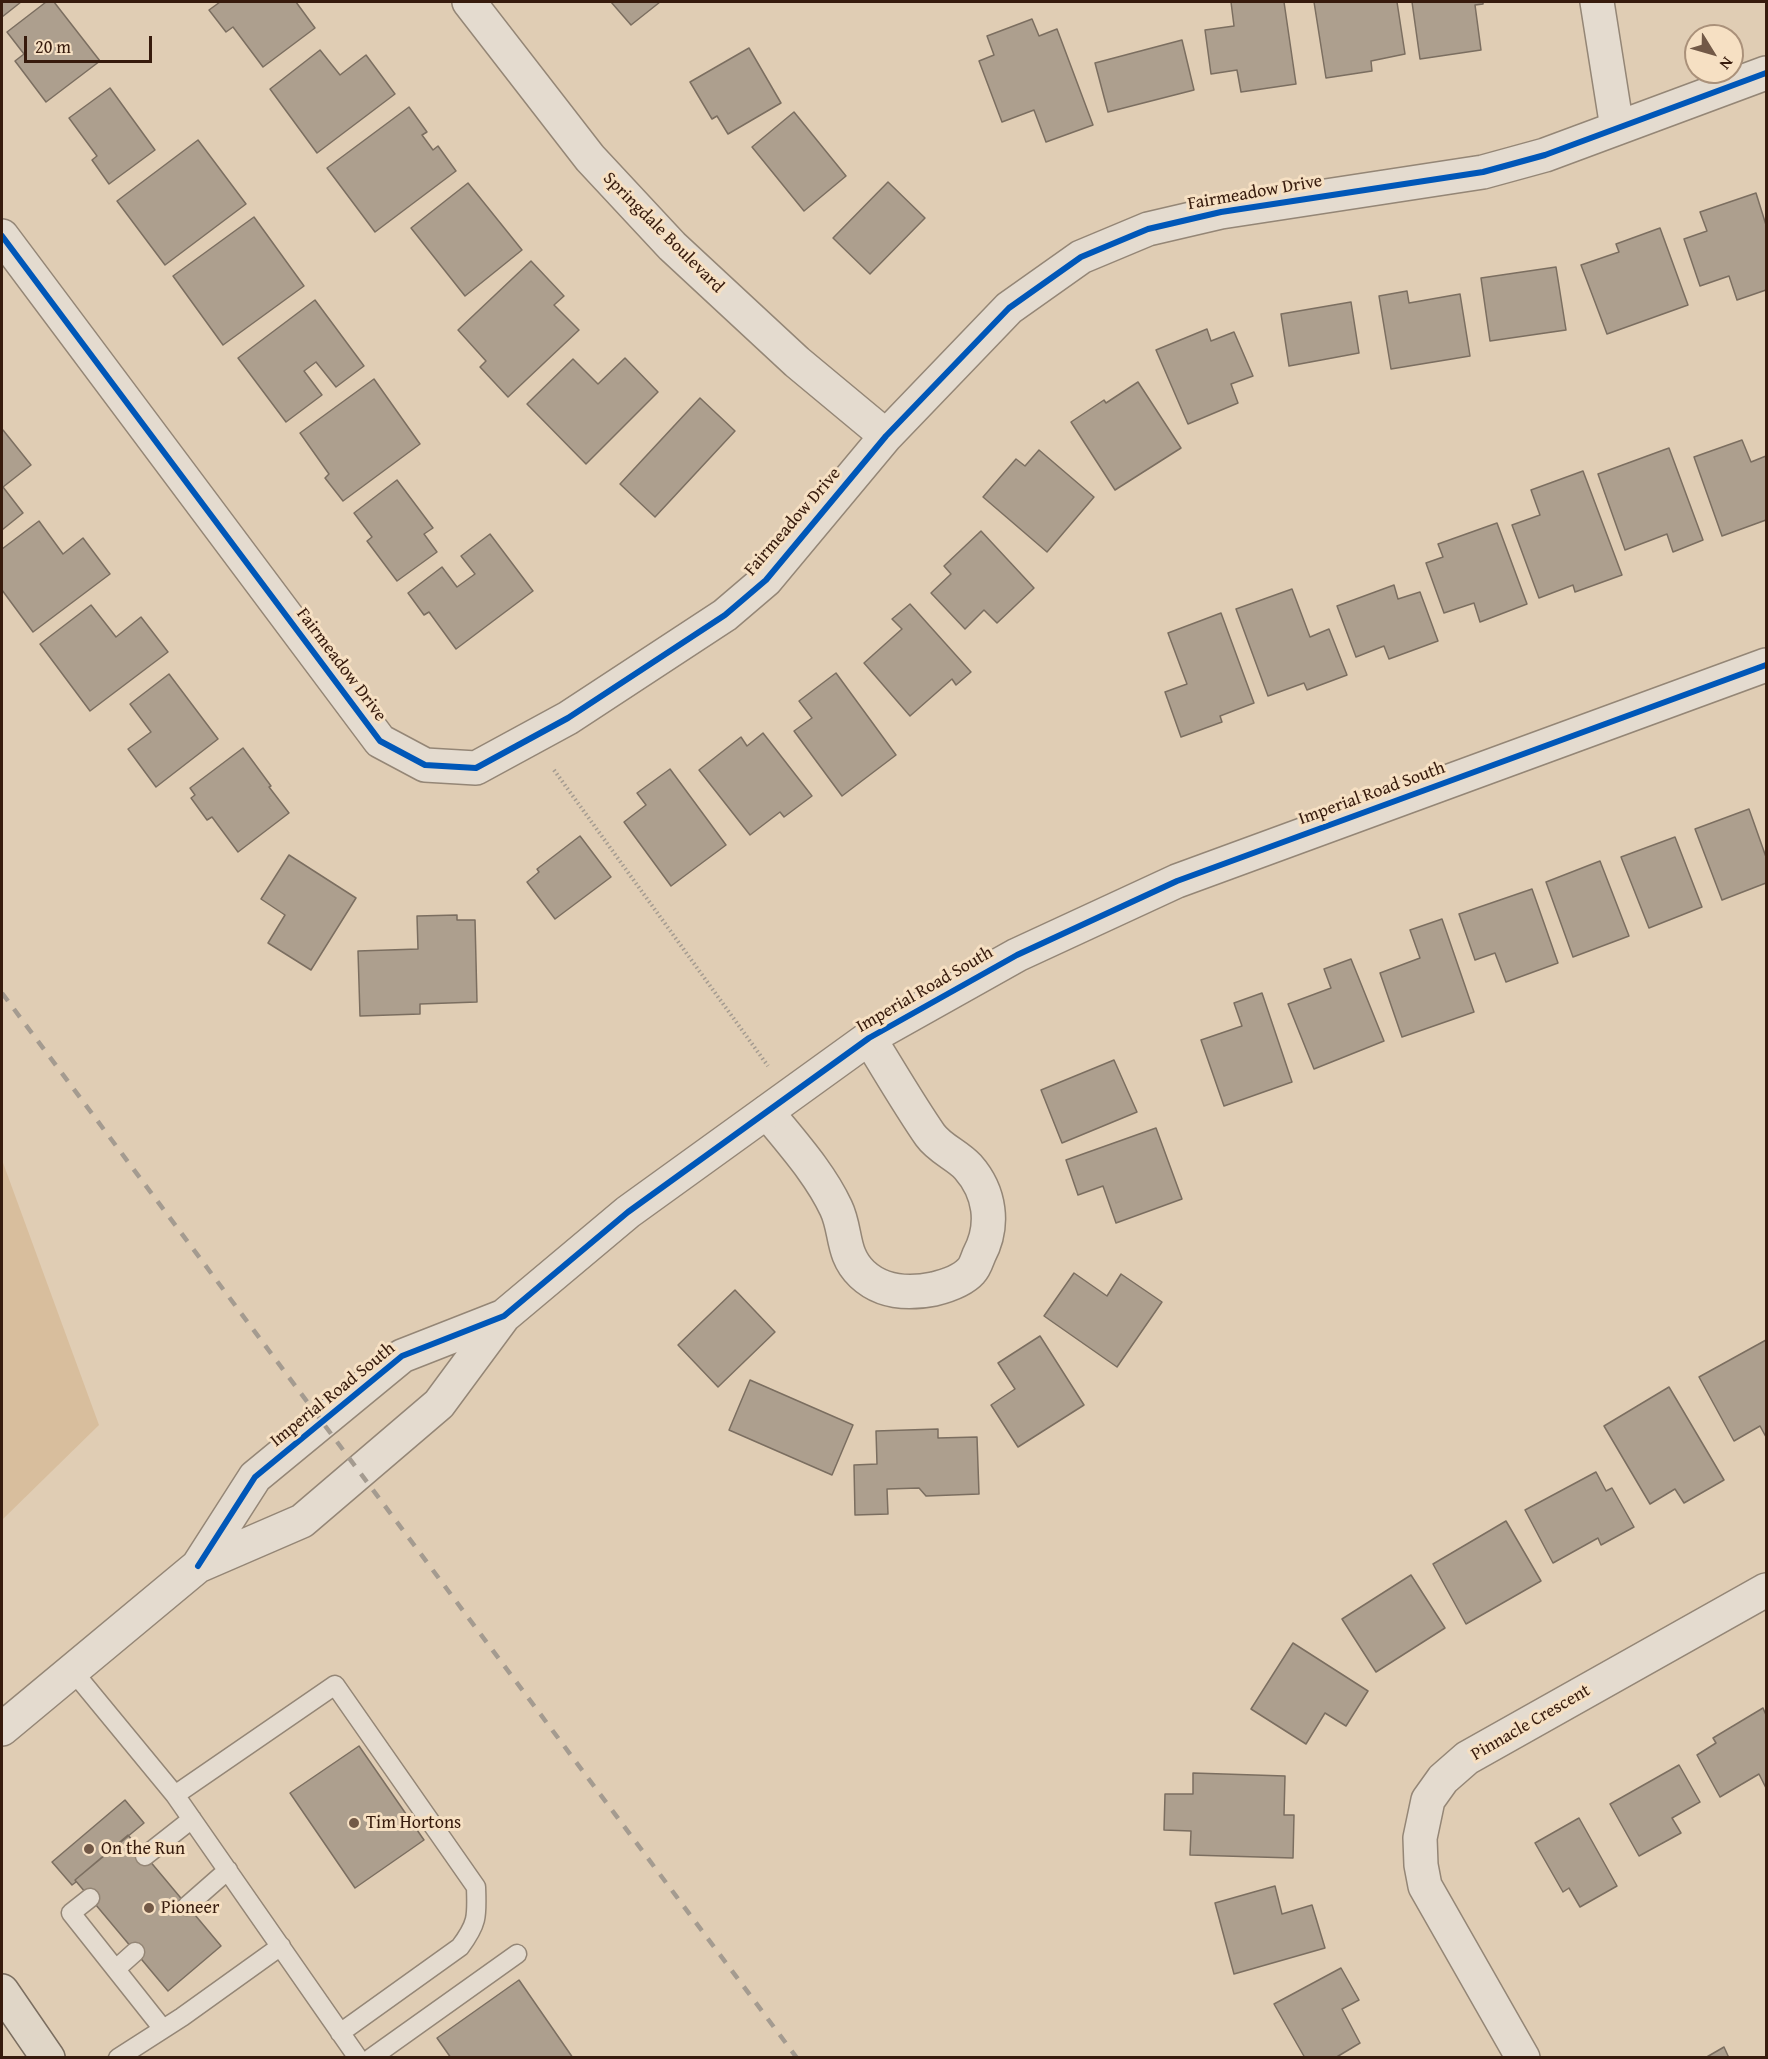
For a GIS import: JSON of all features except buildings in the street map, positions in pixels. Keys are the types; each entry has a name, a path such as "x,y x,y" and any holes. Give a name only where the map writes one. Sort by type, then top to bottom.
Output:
{"main road":[{"path":"2,1990 48,2058"}],"street":[{"name":"Springdale Boulevard","path":"469,2 590,158 672,246 797,362 886,436"},
{"path":"1597,2 1617,128"},
{"name":"Fairmeadow Drive","path":"2,236 380,741 424,765 476,768 568,718 725,615 766,580 886,436 1009,308 1081,257 1148,229 1221,212 1483,172 1545,155 1767,73"},
{"name":"Imperial Road South","path":"2,1729 198,1566 302,1521 439,1404 504,1316 628,1212 869,1038 1017,955 1178,881 1767,665"},
{"path":"778,1103 837,1209 844,1244 852,1263 863,1275 887,1290 916,1293 945,1286 971,1271 985,1244 990,1217 984,1190 967,1166 947,1152 932,1137 869,1038"},
{"name":"Imperial Road South","path":"198,1566 255,1477 402,1356 504,1316"},
{"name":"Pinnacle Crescent","path":"1522,2058 1425,1886 1421,1865 1420,1838 1428,1800 1443,1779 1467,1758 1767,1590"}],"lane":[{"path":"72,1670 175,1795 358,2058"},
{"path":"175,1795 335,1685 476,1887 477,1916 472,1931 460,1947 340,2033"},
{"path":"145,1856 192,1819"},
{"path":"188,1906 228,1870"},
{"path":"90,1898 71,1913 163,2029"},
{"path":"118,2058 281,1947"},
{"path":"116,1970 135,1952"},
{"path":"371,2058 518,1954"}],"path":[{"path":"531,738 778,1103"}],"shaded area":[{"path":"2,1160 99,1425 2,1520"}],"railway":[{"path":"2,993 797,2058"}],"cycle path":[{"path":"2,236 380,741 425,765 476,768 568,718 725,615 766,580 886,436 1009,308 1081,257 1148,229 1221,212 1483,172 1545,155 1766,73"},
{"path":"198,1566 255,1477 402,1356 504,1316 628,1212 869,1038 1017,955 1177,881 1766,665"}],"place":[{"name":"Tim Hortons","path":"354,1823"},
{"name":"On the Run","path":"89,1849"},
{"name":"Pioneer","path":"149,1908"}]}
